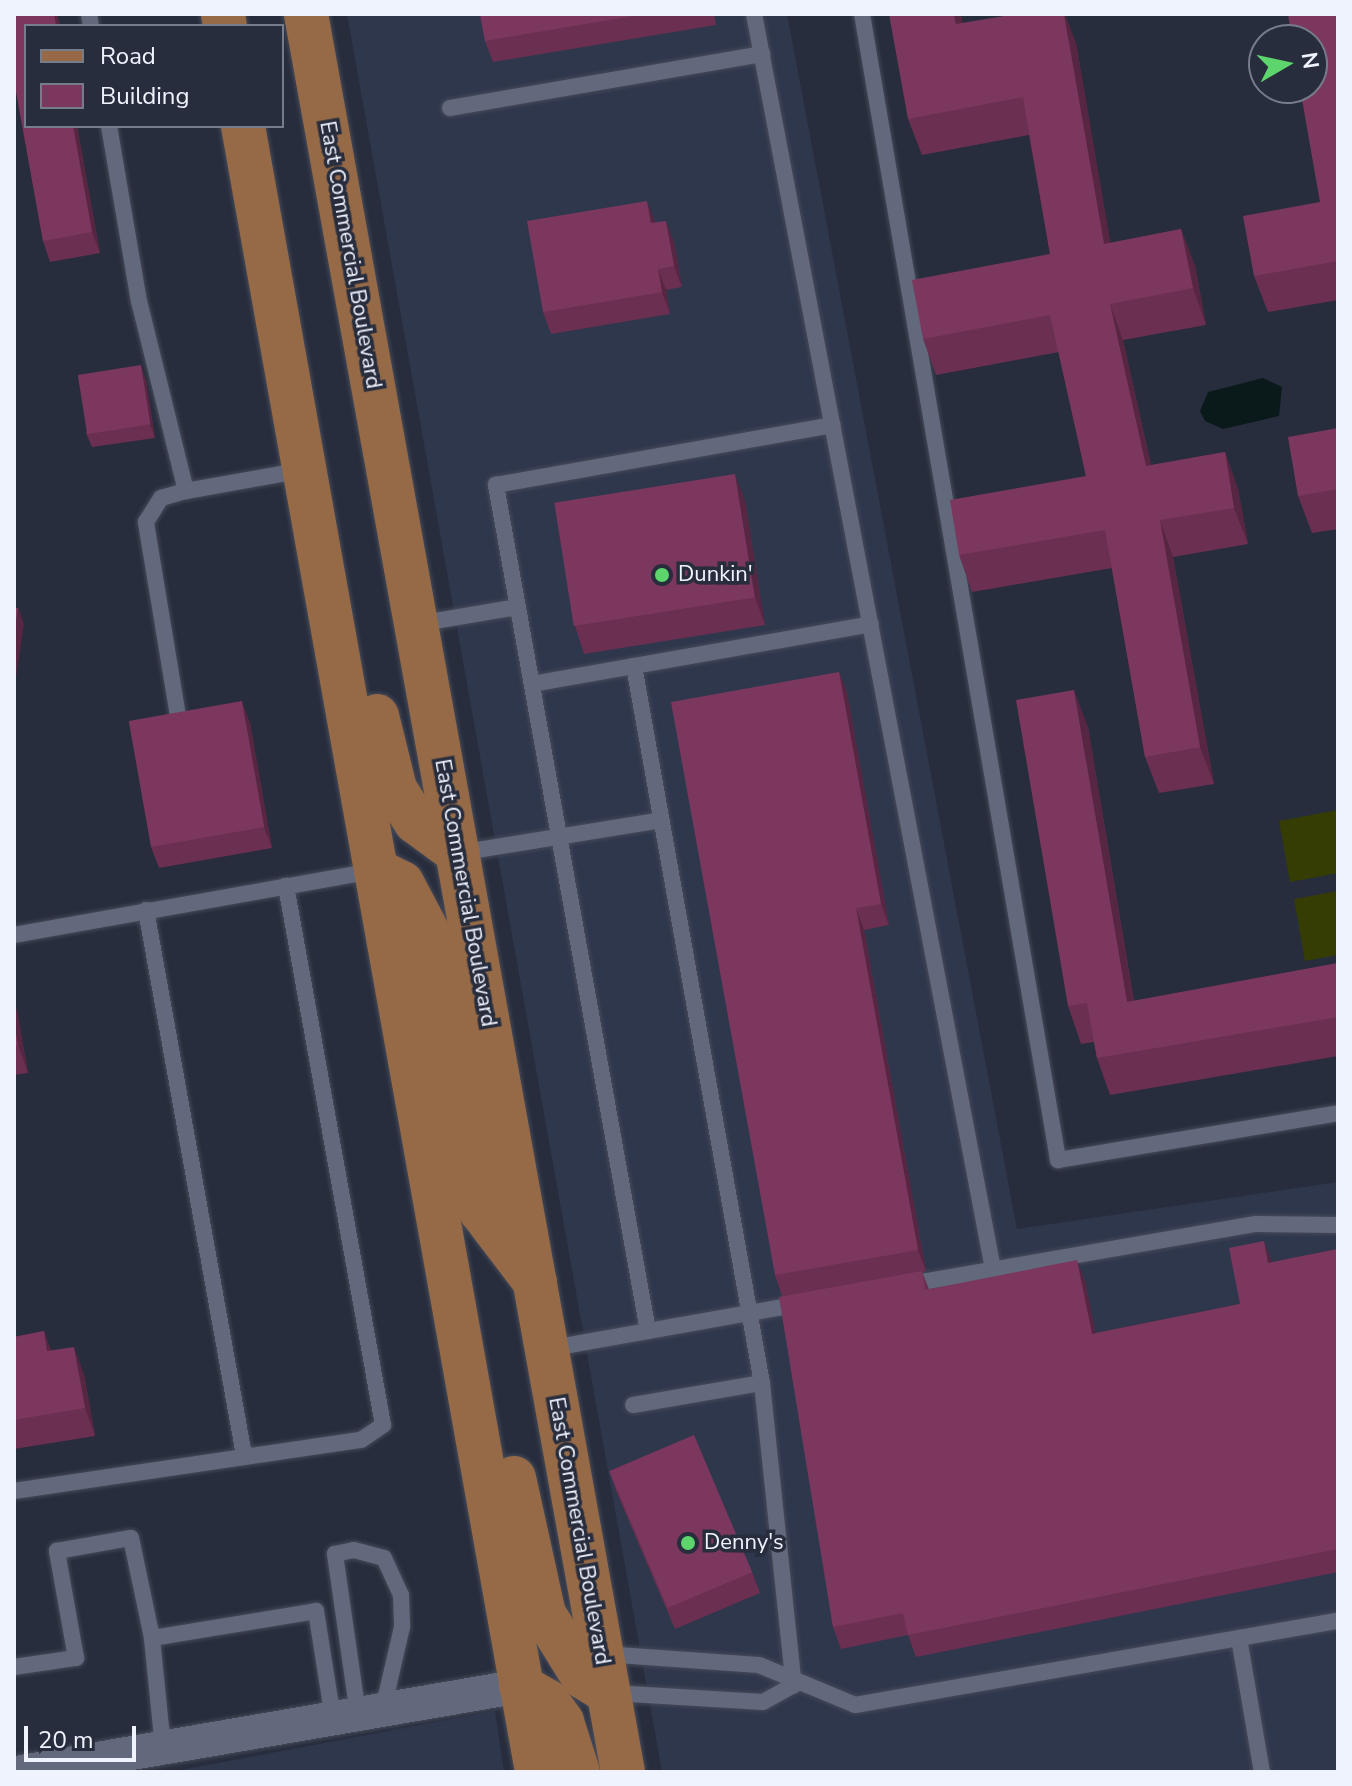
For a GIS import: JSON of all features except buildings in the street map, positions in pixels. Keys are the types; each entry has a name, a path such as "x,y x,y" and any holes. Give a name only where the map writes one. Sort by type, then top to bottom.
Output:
{"main road":[{"name":"East Commercial Boulevard","path":"306,14 623,1772"},
{"path":"243,128 537,1772"},
{"path":"294,413 335,485 395,789 416,822 458,853"},
{"path":"376,870 402,883 429,934 481,1211 535,1282"},
{"path":"463,1362 478,1367 500,1405 544,1614 583,1677 605,1673"},
{"path":"521,1686 562,1722 578,1772"}],"street":[{"path":"22,1772 521,1686"}],"lane":[{"path":"754,14 993,1269"},
{"path":"862,14 1058,1160 1338,1113"},
{"path":"450,108 762,54"},
{"path":"109,128 139,301 186,491"},
{"path":"648,1331 496,485 833,425"},
{"path":"178,716 146,522 161,498 304,470"},
{"path":"417,624 518,607"},
{"path":"532,684 871,624"},
{"path":"634,666 762,1383 794,1685"},
{"path":"458,853 661,820"},
{"path":"14,935 376,870"},
{"path":"14,1491 369,1438 385,1412 286,886"},
{"path":"146,910 244,1455"},
{"path":"885,1288 1256,1224 1338,1225"},
{"path":"547,1349 823,1299"},
{"path":"633,1405 762,1383"},
{"path":"14,1667 76,1658 57,1551 131,1538 152,1638 163,1747"},
{"path":"345,1552 384,1558 401,1595 402,1627 358,1714 335,1554 345,1552"},
{"path":"152,1638 316,1611 358,1714"},
{"path":"605,1673 759,1665 794,1685 855,1705 1338,1621"},
{"path":"1239,1638 1262,1772"},
{"path":"605,1673 763,1702 794,1685"}],"shaded area":[{"path":"347,14 787,14 1017,1229 1338,1182 1338,1772 662,1772"},
{"path":"1263,378 1282,387 1279,416 1223,429 1205,421 1200,411 1208,392"},
{"path":"494,1711 504,1772 170,1772"}],"green space":[{"path":"1338,810 1338,873 1290,882 1279,821"},
{"path":"1338,891 1338,955 1305,961 1294,899"}],"place":[{"name":"Dunkin'","path":"662,575"},
{"name":"Denny's","path":"688,1543"}]}
